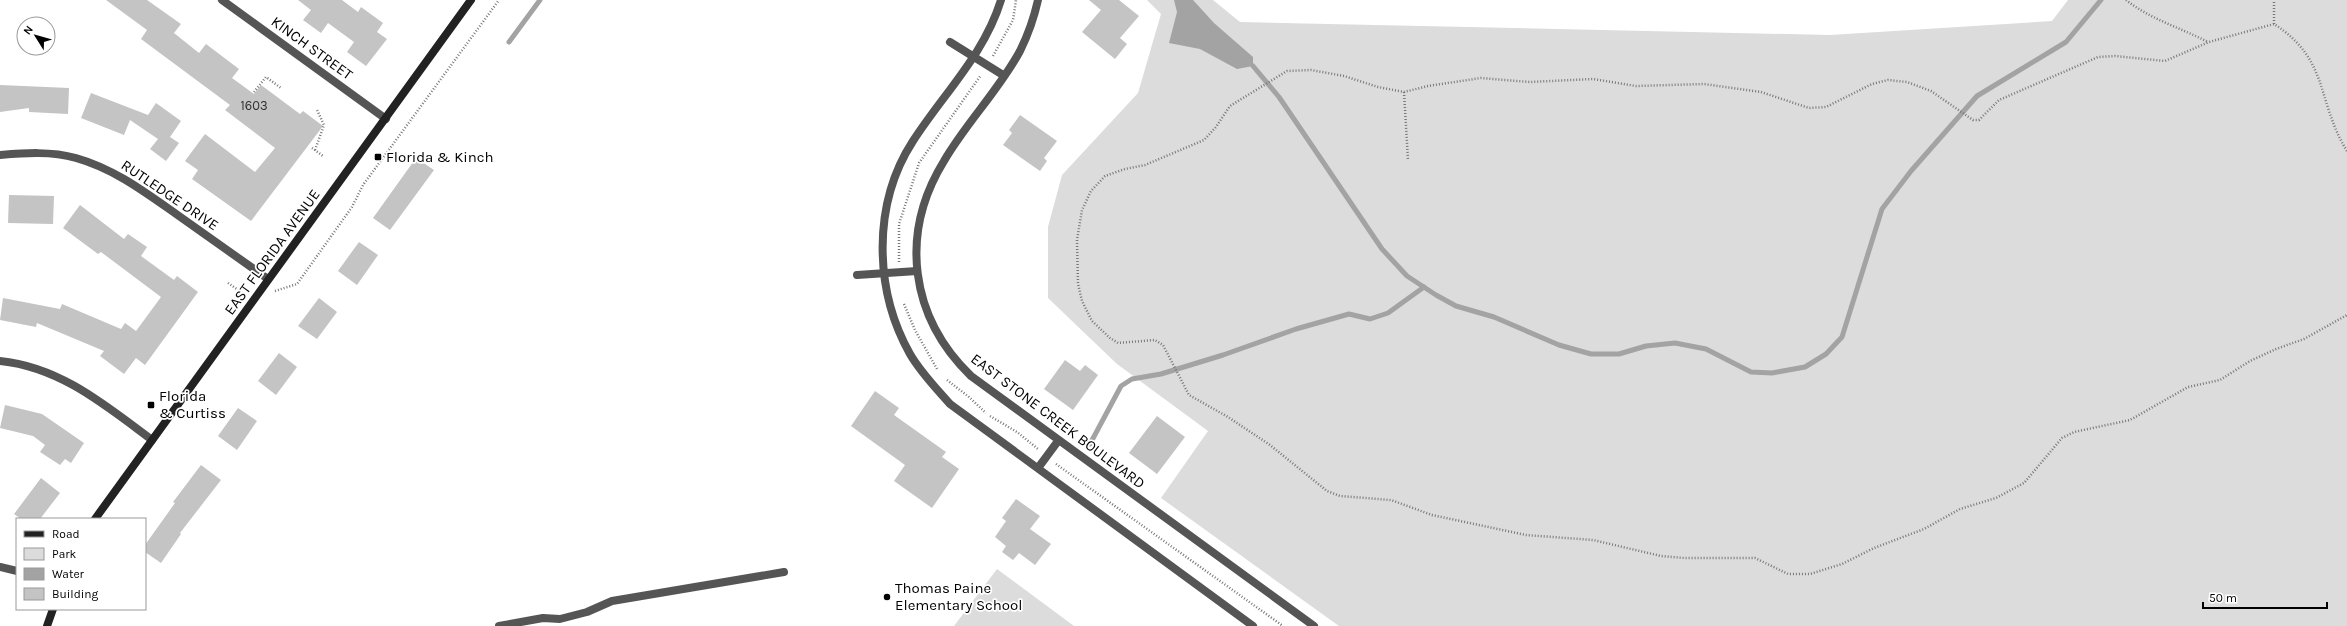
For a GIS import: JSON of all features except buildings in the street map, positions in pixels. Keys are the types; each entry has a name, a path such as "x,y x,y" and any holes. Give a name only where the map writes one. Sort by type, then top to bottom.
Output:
{"street":[{"name":"KINCH STREET","path":"222,0 386,119"},
{"name":"EAST FLORIDA AVENUE","path":"96,518 471,0"},
{"path":"1001,0 994,21 975,57 913,141 901,164 892,188 883,226 884,273 896,325 911,355 927,378 950,404 1253,626"},
{"name":"EAST STONE CREEK BOULEVARD","path":"1038,0 1032,24 1019,52 944,160 932,182 924,206 919,232 917,271 919,290 930,320 938,336 956,362 992,394 1314,626"},
{"path":"950,42 1003,75"},
{"name":"RUTLEDGE DRIVE","path":"0,155 27,153 54,154 75,158 104,168 131,182 268,279"},
{"path":"857,275 917,271"},
{"path":"0,361 36,368 58,376 85,391 152,440"},
{"path":"1038,468 1058,441"},
{"path":"0,567 16,571"},
{"path":"499,626 543,618 560,619 587,612 612,601 784,572"},
{"path":"47,626 53,610"}],"path":[{"path":"297,284 352,207 363,185 498,0"},
{"path":"1004,40 1013,20 1016,0"},
{"path":"2126,0 2142,13 2182,28 2209,42"},
{"path":"2274,0 2274,24"},
{"path":"2347,152 2335,128 2320,79 2309,56 2288,33 2274,24 2209,42 2165,61 2115,56 2098,58 1999,100 1979,120 1974,120 1931,91 1907,82 1888,80 1872,84 1826,107 1808,108 1761,92 1735,87 1704,84 1636,86 1593,79 1530,82 1481,78 1428,86 1404,92 1378,87 1344,76 1311,70 1287,71 1230,106 1216,127 1204,140 1145,165 1125,169 1105,176 1091,191 1082,210 1077,240 1078,284 1082,301 1092,321 1110,338 1118,343 1155,340 1163,345 1189,395 1228,417 1270,445 1327,491 1340,496 1391,500 1432,515 1526,535 1593,540 1661,556 1684,558 1755,558 1788,574 1810,574 1842,564 1874,548 1924,529 1960,508 1996,498 2024,483 2062,438 2074,432 2130,420 2188,387 2220,380 2250,361 2276,348 2304,339 2347,315"},
{"path":"254,92 266,77 281,88"},
{"path":"1404,92 1408,160"},
{"path":"898,249 899,224 919,163 967,97"},
{"path":"315,150 324,125 316,110"},
{"path":"312,148 323,156"},
{"path":"228,283 253,300"},
{"path":"1053,462 1134,522 1154,533 1204,571 1233,588 1258,610 1283,626"}],"green space":[{"path":"1147,0 1213,0 1240,22 1830,35 2052,21 2068,0 2347,0 2347,626 1339,626 1161,498 1208,431 1117,364 1048,298 1048,227 1062,175 1138,93 1161,14"},
{"path":"997,569 1074,626 954,626"}],"water":[{"path":"1174,0 1193,0 1214,23 1253,57 1253,66 1237,69 1200,49 1169,43 1177,12"}],"waterway":[{"path":"509,42 540,0"},
{"path":"1253,66 1279,97 1382,249 1407,276 1436,295 1456,306 1494,317 1559,345 1591,354 1619,354 1646,346 1675,343 1706,349 1751,372 1772,373 1805,367 1826,354 1842,337 1882,209 1911,171 1977,96 2066,42 2101,0"},
{"path":"1090,444 1121,386 1132,379 1161,374 1223,355 1296,329 1349,314 1370,319 1388,313 1424,287"}],"place":[{"name":"Florida & Kinch","path":"378,157"},
{"name":"Florida & Curtiss","path":"151,405"},
{"name":"Thomas Paine Elementary School","path":"887,597"}]}
